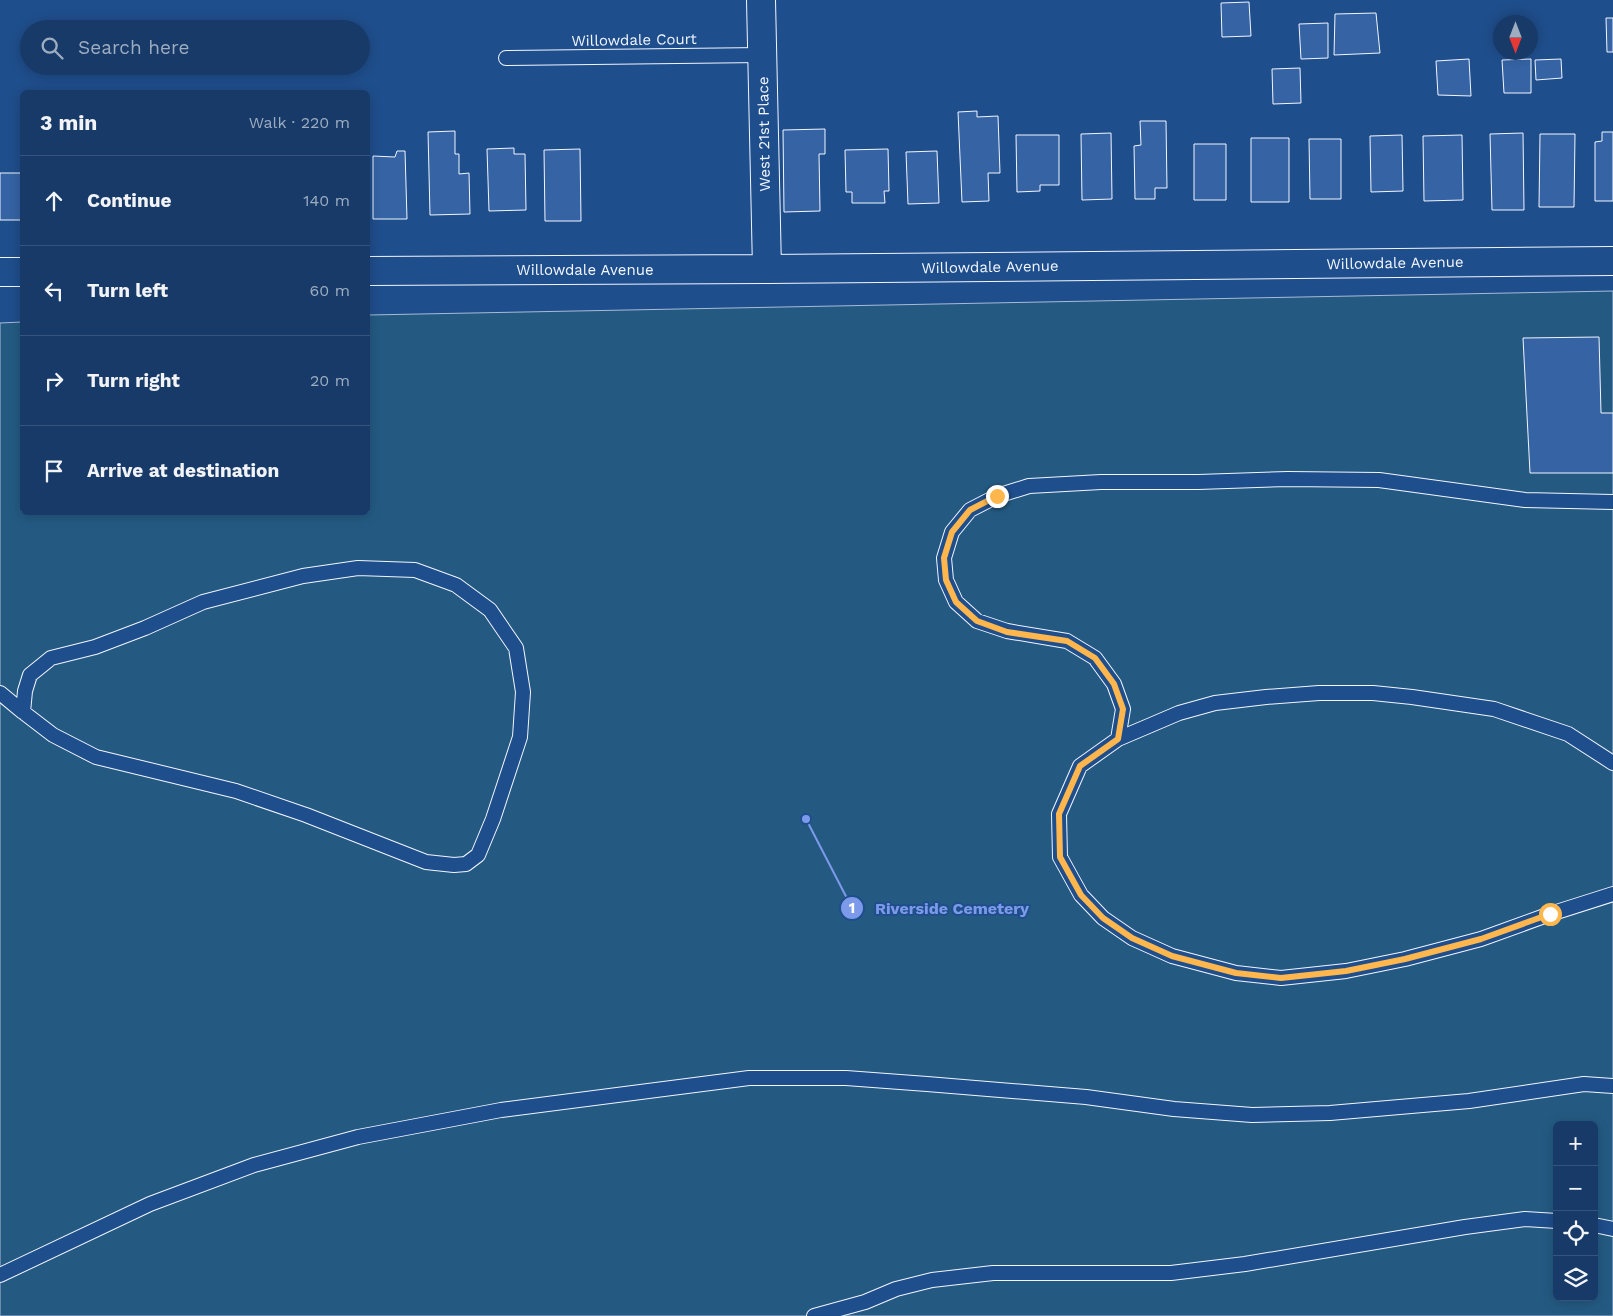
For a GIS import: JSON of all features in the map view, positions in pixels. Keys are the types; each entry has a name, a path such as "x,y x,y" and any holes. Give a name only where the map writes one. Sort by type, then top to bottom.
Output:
{"street":[{"name":"West 21st Place","path":"761,0 767,269"},
{"name":"Willowdale Avenue","path":"370,271 1613,261"},
{"path":"0,272 20,272"}],"lane":[{"name":"Willowdale Court","path":"506,58 762,55"},
{"path":"1118,739 1123,709 1114,684 1095,658 1067,641 1007,632 977,621 956,602 946,580 944,558 952,532 970,510 997,496 1029,486 1101,482 1198,482 1288,479 1379,480 1525,500 1613,502"},
{"path":"0,693 22,712 53,735 96,756 236,791 306,815 426,862 454,865 466,864 478,855 493,819 520,737 523,692 516,648 490,610 456,585 415,570 358,568 303,576 203,602 145,628 95,647 51,658 30,675 25,691 22,712"},
{"path":"1613,763 1568,734 1494,709 1372,693 1319,693 1215,703 1179,713 1118,739 1080,766 1059,814 1060,857 1081,895 1103,918 1132,938 1172,956 1236,973 1281,978 1346,971 1405,959 1481,939 1613,894"},
{"path":"0,1275 159,1201 254,1164 358,1136 501,1110 749,1078 846,1078 1086,1098 1174,1109 1252,1115 1330,1113 1460,1102 1584,1084 1613,1086"},
{"path":"814,1316 865,1302 896,1288 932,1280 993,1273 1171,1273 1245,1264 1465,1227 1525,1219 1553,1221"},
{"path":"1598,1226 1613,1229"},
{"path":"860,1316 865,1302"}],"shaded area":[{"path":"1613,291 1613,1316 0,1316 0,323 20,322 20,515 370,515 370,315"}],"building":[{"path":"1249,2 1251,36 1222,37 1221,3"},
{"path":"1376,13 1380,53 1334,55 1335,14"},
{"path":"1606,18 1613,18 1613,52 1607,52"},
{"path":"1328,23 1328,58 1301,59 1299,24"},
{"path":"1469,59 1471,96 1438,95 1436,61"},
{"path":"1561,59 1562,78 1536,80 1535,60"},
{"path":"1502,60 1531,60 1531,93 1504,93"},
{"path":"1300,68 1301,103 1273,104 1272,69"},
{"path":"977,111 977,117 998,116 1000,173 988,173 989,201 962,202 958,112"},
{"path":"1140,121 1166,121 1167,188 1155,188 1155,199 1135,199 1134,146 1141,145"},
{"path":"825,129 825,154 819,154 820,211 784,212 783,130"},
{"path":"455,131 455,154 459,154 459,174 469,173 470,214 430,215 428,132"},
{"path":"1602,132 1613,132 1613,201 1595,201 1595,142 1602,141"},
{"path":"1111,133 1112,199 1082,200 1081,134"},
{"path":"1523,133 1524,210 1492,210 1490,134"},
{"path":"1540,134 1575,134 1574,207 1539,207"},
{"path":"1016,135 1059,135 1059,185 1040,185 1040,191 1017,192"},
{"path":"1402,135 1403,191 1371,192 1370,136"},
{"path":"1462,135 1463,200 1424,201 1423,136"},
{"path":"1251,138 1289,138 1289,202 1251,202"},
{"path":"1309,139 1341,139 1341,199 1310,199"},
{"path":"1194,144 1226,144 1226,200 1194,200"},
{"path":"514,148 514,154 525,154 526,210 489,211 487,149"},
{"path":"580,149 581,221 545,221 544,150"},
{"path":"888,149 889,191 884,191 885,203 852,203 852,192 846,192 845,150"},
{"path":"397,151 405,151 407,219 373,219 373,156 395,157"},
{"path":"937,151 939,203 908,204 906,152"},
{"path":"0,173 20,173 20,220 0,220"},
{"path":"1599,337 1601,413 1613,413 1613,473 1530,473 1523,338"}],"place":[{"name":"Riverside Cemetery","path":"806,819"}],"route":[{"path":"997,496 970,510 952,532 944,558 946,580 956,602 977,621 1007,632 1067,641 1095,658 1114,684 1123,709 1118,739 1080,766 1059,814 1060,857 1081,895 1103,918 1132,938 1172,956 1236,973 1281,978 1346,971 1405,959 1481,939 1550,914"}]}
